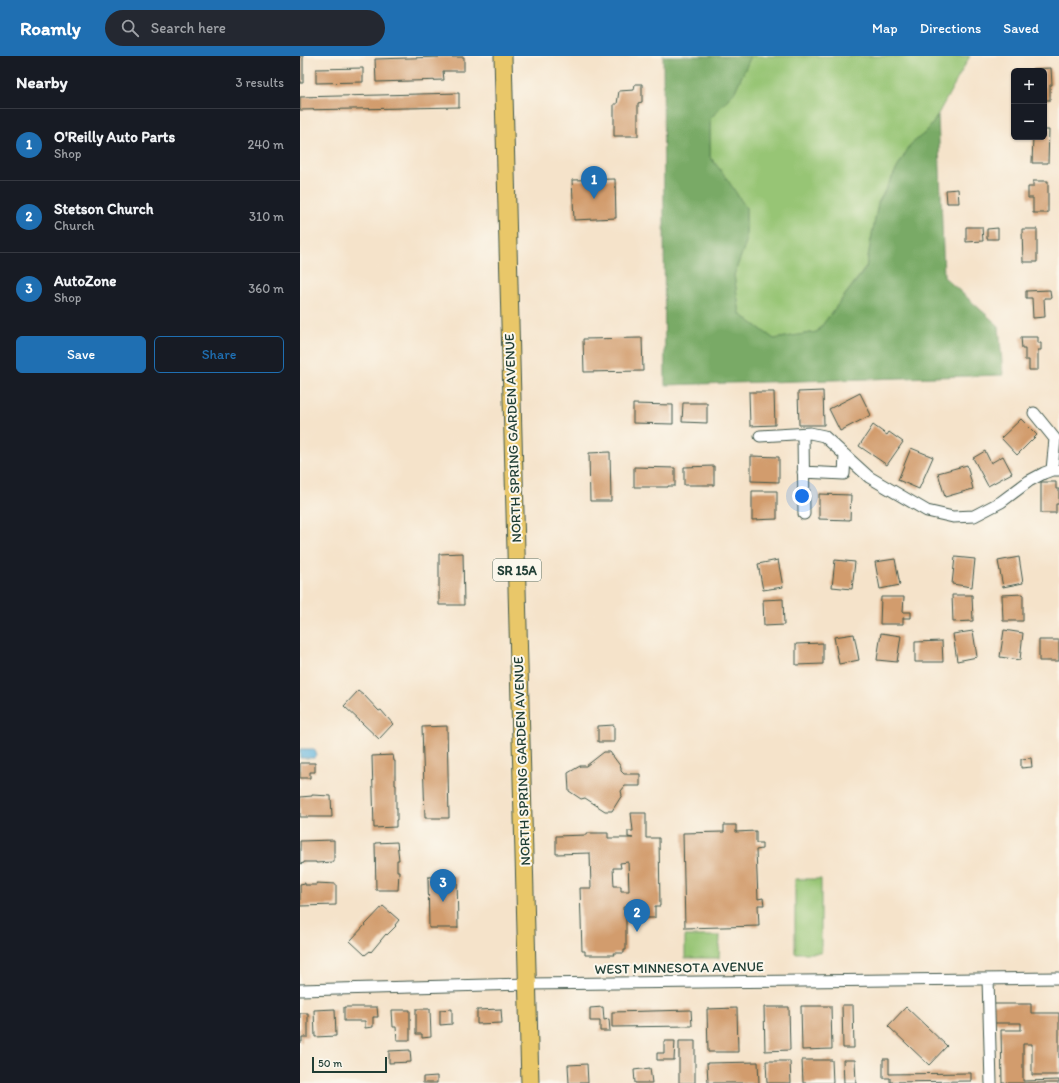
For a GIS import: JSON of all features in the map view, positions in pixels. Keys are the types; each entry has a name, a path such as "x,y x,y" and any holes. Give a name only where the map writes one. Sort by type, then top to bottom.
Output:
{"highway":[{"name":"NORTH SPRING GARDEN AVENUE","path":"503,56 530,1083"}],"street":[{"path":"760,436 810,433 824,436 869,477 927,511 953,517 974,516 1001,502 1028,481 1056,470 1055,440 1034,413"},
{"path":"803,434 804,514"},
{"path":"803,472 844,474 845,455"},
{"name":"WEST MINNESOTA AVENUE","path":"300,990 528,984 1059,978"},
{"path":"988,979 991,1083"}],"green space":[{"path":"663,56 751,56 735,91 710,119 710,157 725,176 746,208 746,242 734,275 740,314 774,339 817,332 866,268 878,203 910,145 926,132 938,115 944,277 999,326 1003,375 665,385"},
{"path":"751,56 970,56 933,123 926,132 910,145 878,203 866,267 817,332 774,339 740,314 734,275 746,242 746,208 725,176 710,157 710,119 735,91"},
{"path":"795,879 821,879 821,953 795,953"},
{"path":"685,936 720,936 719,958 685,958"}],"water":[{"path":"300,749 314,749 317,755 314,758 300,758"}],"building":[{"path":"300,56 303,56 303,83 300,83"},
{"path":"464,57 464,71 443,71 444,80 376,82 375,59"},
{"path":"363,68 363,82 316,83 316,69"},
{"path":"1047,68 1051,68 1052,85 1050,85 1050,100 1047,100"},
{"path":"635,84 642,84 642,102 638,103 638,136 614,136 614,104 617,104 619,91 634,90"},
{"path":"459,93 459,107 300,110 300,97"},
{"path":"1047,130 1049,130 1048,163 1032,163 1033,140 1047,140"},
{"path":"615,179 616,218 574,220 572,180"},
{"path":"1033,181 1048,181 1048,213 1033,213 1033,198 1028,198 1028,187 1033,187"},
{"path":"958,189 959,203 947,203 946,190"},
{"path":"966,227 982,227 983,241 966,242"},
{"path":"998,228 998,239 987,239 987,229"},
{"path":"1022,229 1037,229 1037,262 1023,262"},
{"path":"1050,290 1051,298 1044,298 1045,317 1033,318 1032,298 1026,298 1026,291"},
{"path":"1021,337 1038,337 1038,343 1041,343 1041,350 1038,350 1038,370 1029,370 1029,360 1025,360 1025,349 1022,349"},
{"path":"642,338 643,371 584,372 583,339"},
{"path":"823,391 824,425 799,425 798,392"},
{"path":"749,392 774,392 775,425 750,426"},
{"path":"860,393 871,415 840,431 829,409"},
{"path":"683,403 707,403 707,423 682,422"},
{"path":"633,404 673,405 673,424 633,423"},
{"path":"1021,419 1037,435 1017,455 1001,438"},
{"path":"873,425 887,435 889,432 903,442 887,465 859,446"},
{"path":"911,448 933,457 919,489 898,480"},
{"path":"985,451 991,463 1003,456 1012,473 988,486 973,458"},
{"path":"610,452 611,501 590,501 589,453"},
{"path":"751,456 779,457 779,482 751,481"},
{"path":"967,465 973,489 945,497 938,473"},
{"path":"714,466 714,485 684,485 684,467"},
{"path":"634,467 675,468 675,486 634,487"},
{"path":"1041,482 1056,482 1056,489 1059,489 1059,504 1056,504 1056,513 1041,513"},
{"path":"752,491 777,491 777,519 752,520"},
{"path":"819,494 851,495 850,520 819,519"},
{"path":"463,553 464,605 439,605 439,554"},
{"path":"955,557 975,559 972,587 952,584"},
{"path":"1019,557 1023,583 1003,587 998,561"},
{"path":"895,559 900,585 880,589 875,562"},
{"path":"778,560 783,587 763,590 758,564"},
{"path":"835,560 855,562 852,589 832,587"},
{"path":"1023,594 1023,621 1003,621 1002,595"},
{"path":"952,595 972,595 973,621 953,622"},
{"path":"881,597 904,597 903,612 911,612 911,618 903,618 903,624 880,624"},
{"path":"783,599 784,625 764,626 763,600"},
{"path":"1004,630 1023,633 1020,660 1000,657"},
{"path":"973,631 977,657 957,661 953,634"},
{"path":"881,633 901,636 897,662 877,660"},
{"path":"854,634 859,660 839,664 834,637"},
{"path":"1039,640 1059,640 1059,661 1039,661"},
{"path":"942,641 943,662 915,662 915,642"},
{"path":"823,643 823,664 796,665 796,644"},
{"path":"358,691 363,694 379,711 381,710 393,724 379,739 344,706"},
{"path":"614,725 614,742 598,742 598,726"},
{"path":"447,726 449,818 425,818 422,727"},
{"path":"604,752 610,752 621,767 621,771 624,774 640,774 640,786 625,786 621,791 622,795 612,811 605,811 585,798 581,799 569,791 568,773 580,766 586,766"},
{"path":"393,755 395,761 397,808 396,827 374,828 372,756"},
{"path":"1031,758 1032,767 1021,768 1021,759"},
{"path":"300,763 315,763 315,772 310,772 310,778 300,778"},
{"path":"312,795 331,796 332,817 300,817 300,797"},
{"path":"631,813 646,813 646,838 659,838 660,906 655,906 655,918 642,918 642,906 623,907 623,910 626,910 626,950 624,950 624,953 613,953 614,955 585,955 585,951 582,951 580,888 591,888 590,853 556,854 556,836 586,835 586,833 608,833 608,838 633,838 628,837 628,831 633,831","holes":["628,862 629,891 621,891 621,886 614,886 613,868 621,868 620,863"]},
{"path":"724,825 736,825 736,832 756,831 756,843 762,843 762,849 756,850 758,899 763,898 764,905 758,905 759,926 685,928 683,833 724,832"},
{"path":"334,840 334,862 304,862 300,864 300,841"},
{"path":"397,842 399,860 397,860 397,871 399,871 398,890 376,890 375,843"},
{"path":"457,876 458,928 429,928 428,877"},
{"path":"305,883 305,885 317,885 316,883 336,884 336,905 300,906 300,884"},
{"path":"383,906 399,920 395,925 396,926 387,935 386,934 371,952 370,951 365,955 350,941"},
{"path":"993,1004 1031,1004 1031,1013 1059,1013 1059,1075 1032,1075 1032,1044 1023,1044 1023,1081 1059,1080 1059,1083 1002,1083 1001,1030 1021,1030 1021,1023 993,1023"},
{"path":"842,1005 853,1005 854,1048 843,1048"},
{"path":"801,1006 831,1006 832,1049 802,1050"},
{"path":"344,1007 377,1007 378,1017 373,1017 373,1027 365,1028 365,1021 344,1021"},
{"path":"603,1007 604,1020 609,1019 610,1031 600,1031 600,1021 590,1021 590,1008"},
{"path":"764,1007 789,1007 790,1050 765,1051"},
{"path":"906,1007 947,1046 929,1065 888,1026"},
{"path":"737,1008 738,1052 708,1052 707,1009"},
{"path":"335,1009 336,1036 315,1037 314,1010"},
{"path":"416,1009 430,1009 431,1037 422,1038 422,1034 416,1034"},
{"path":"452,1009 452,1024 440,1025 440,1010"},
{"path":"501,1009 502,1023 477,1024 477,1010"},
{"path":"392,1010 410,1010 410,1040 397,1040 396,1027 393,1027"},
{"path":"691,1010 692,1026 612,1027 612,1012"},
{"path":"300,1013 308,1013 308,1037 302,1037 302,1042 300,1042"},
{"path":"664,1041 675,1041 674,1060 657,1060 657,1053 664,1053"},
{"path":"679,1041 695,1041 695,1083 679,1083"},
{"path":"410,1050 411,1062 389,1063 389,1051"},
{"path":"883,1059 889,1059 889,1074 971,1073 971,1081 890,1082 890,1078 883,1078"},
{"path":"802,1060 832,1060 833,1083 803,1083"},
{"path":"843,1060 855,1060 856,1083 844,1083"},
{"path":"766,1061 790,1061 791,1083 767,1083"},
{"path":"758,1062 759,1083 708,1083 707,1063"},
{"path":"587,1064 588,1083 569,1083 568,1065"},
{"path":"650,1068 652,1083 635,1083 634,1070"},
{"path":"437,1076 437,1083 423,1083 423,1077"}],"place":[{"name":"O'Reilly Auto Parts","path":"594,199"},
{"name":"AutoZone","path":"443,902"},
{"name":"Stetson Church","path":"637,932"}]}
